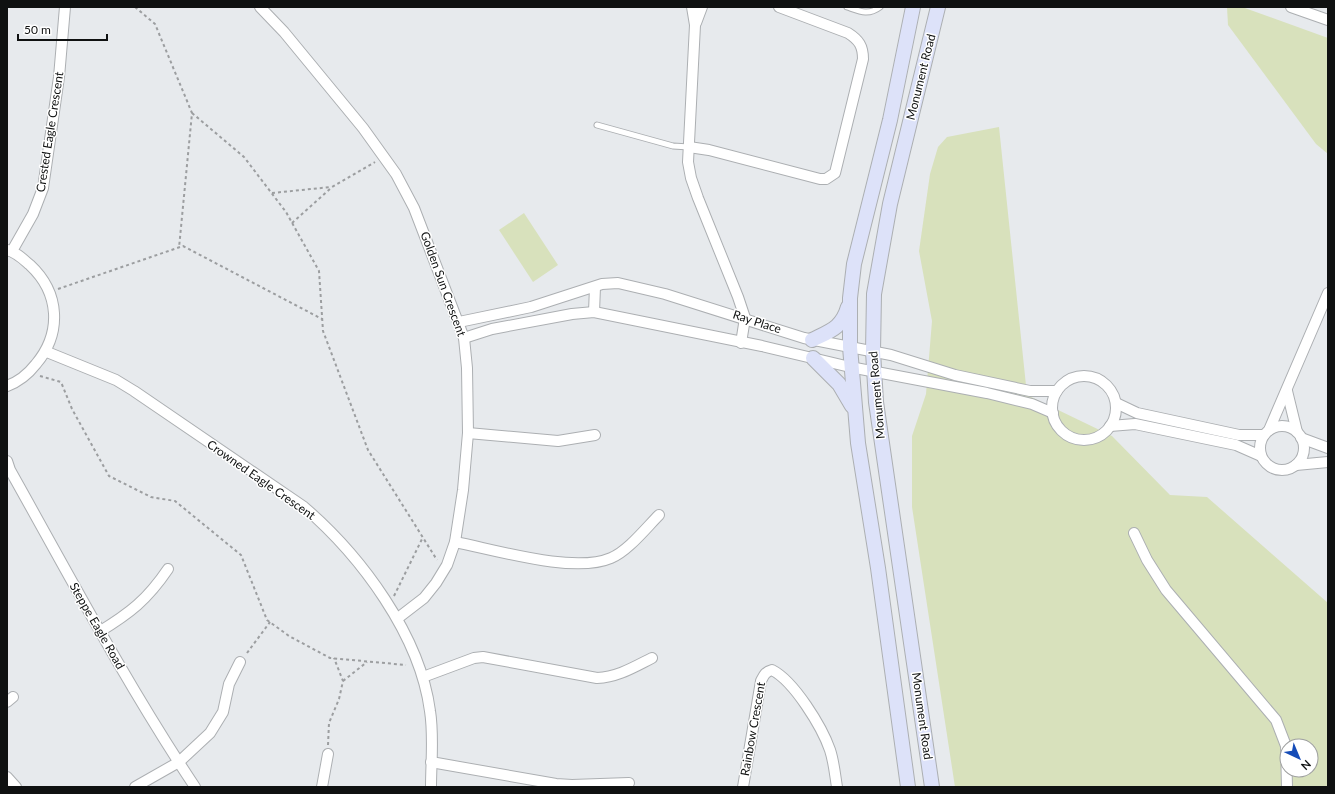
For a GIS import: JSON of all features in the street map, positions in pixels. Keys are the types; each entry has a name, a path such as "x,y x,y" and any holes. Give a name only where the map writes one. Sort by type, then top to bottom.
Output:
{"main road":[{"name":"Monument Road","path":"908,787 878,568 858,443 850,367 850,298 854,264 890,120 913,7"},
{"name":"Monument Road","path":"932,787 876,402 873,351 874,294 890,204 938,7"},
{"path":"812,340 840,324 845,318 850,298"},
{"path":"813,358 839,384 856,415"}],"street":[{"name":"Crested Eagle Crescent","path":"9,250 33,214 42,188 58,77 65,7"},
{"name":"Golden Sun Crescent","path":"260,7 284,32 384,157 414,208 464,338 467,368 468,433 463,490 456,542 444,571 424,598 398,618"},
{"path":"692,7 695,25 688,162 691,178 745,318 741,343"},
{"path":"695,25 702,7"},
{"path":"689,147 709,150 820,179 826,179 835,173 863,59 862,46 858,40 848,33 782,7"},
{"path":"1291,7 1328,20"},
{"path":"7,386 30,373 47,352 53,334 54,313 50,292 39,274 9,250"},
{"name":"Ray Place","path":"459,322 514,310 595,286 618,283 745,318 812,340 873,351 955,376 1030,391 1057,391"},
{"path":"594,312 595,286"},
{"path":"1287,391 1304,452 1296,465 1290,469 1276,470 1264,462 1259,448 1287,391 1328,293"},
{"path":"514,310 516,325"},
{"name":"Ray Place","path":"464,338 516,325 572,314 594,312 850,367 987,393 1032,404 1053,413"},
{"name":"Crowned Eagle Crescent","path":"47,352 116,380 134,390 304,507 326,527 372,579 398,618 423,677 431,718 431,787"},
{"path":"1085,376 1096,378 1105,384 1112,392 1116,403 1116,414 1110,426 1097,437 1088,440 1068,436 1060,429 1055,421 1053,413 1053,401 1057,391 1065,383 1074,378 1085,376"},
{"path":"1116,403 1137,413 1239,435 1267,432 1284,426 1299,435 1328,448"},
{"path":"1110,426 1135,424 1236,445 1261,456"},
{"path":"468,433 550,441 595,435"},
{"path":"1296,465 1328,462"},
{"name":"Steppe Eagle Road","path":"8,468 99,632 178,762 195,787"},
{"path":"456,542 548,561 582,564 613,557 659,515"},
{"path":"1134,533 1147,560 1166,590 1276,720 1286,746 1287,787"},
{"path":"99,632 127,615 140,604 168,569"},
{"path":"423,677 474,658 483,657 597,678 609,677 621,673 652,658"},
{"path":"135,787 178,762 198,746 217,724 223,712 229,684 240,662"},
{"name":"Rainbow Crescent","path":"743,787 761,681 767,672 772,670 785,679 794,690 820,729 830,750 837,787"},
{"path":"322,787 328,754"},
{"path":"431,762 556,784 572,785 629,783"},
{"path":"7,777 16,787"}],"lane":[{"path":"847,7 863,13 872,12 880,7"},
{"path":"597,125 673,146 689,147"}],"path":[{"path":"135,7 155,24 192,113 244,157 272,193 292,223 319,271 323,331 368,450 444,571"},
{"path":"178,248 192,113"},
{"path":"292,223 332,187 384,157"},
{"path":"272,193 332,187"},
{"path":"50,292 183,246 322,319"},
{"path":"30,373 61,382 72,409 109,476 151,497 175,501 241,555 267,620 288,636 334,658 418,666"},
{"path":"390,606 423,538"},
{"path":"240,662 270,622"},
{"path":"328,754 329,723 339,699 343,681 334,658"},
{"path":"343,681 367,661"}],"green space":[{"path":"1227,7 1242,7 1328,38 1328,154 1316,144 1228,25"},
{"path":"999,127 1027,395 1112,436 1170,495 1207,497 1328,603 1328,787 955,787 912,507 912,436 926,394 932,321 919,251 930,174 938,147 947,137"},
{"path":"524,213 558,265 533,282 499,230"}]}
